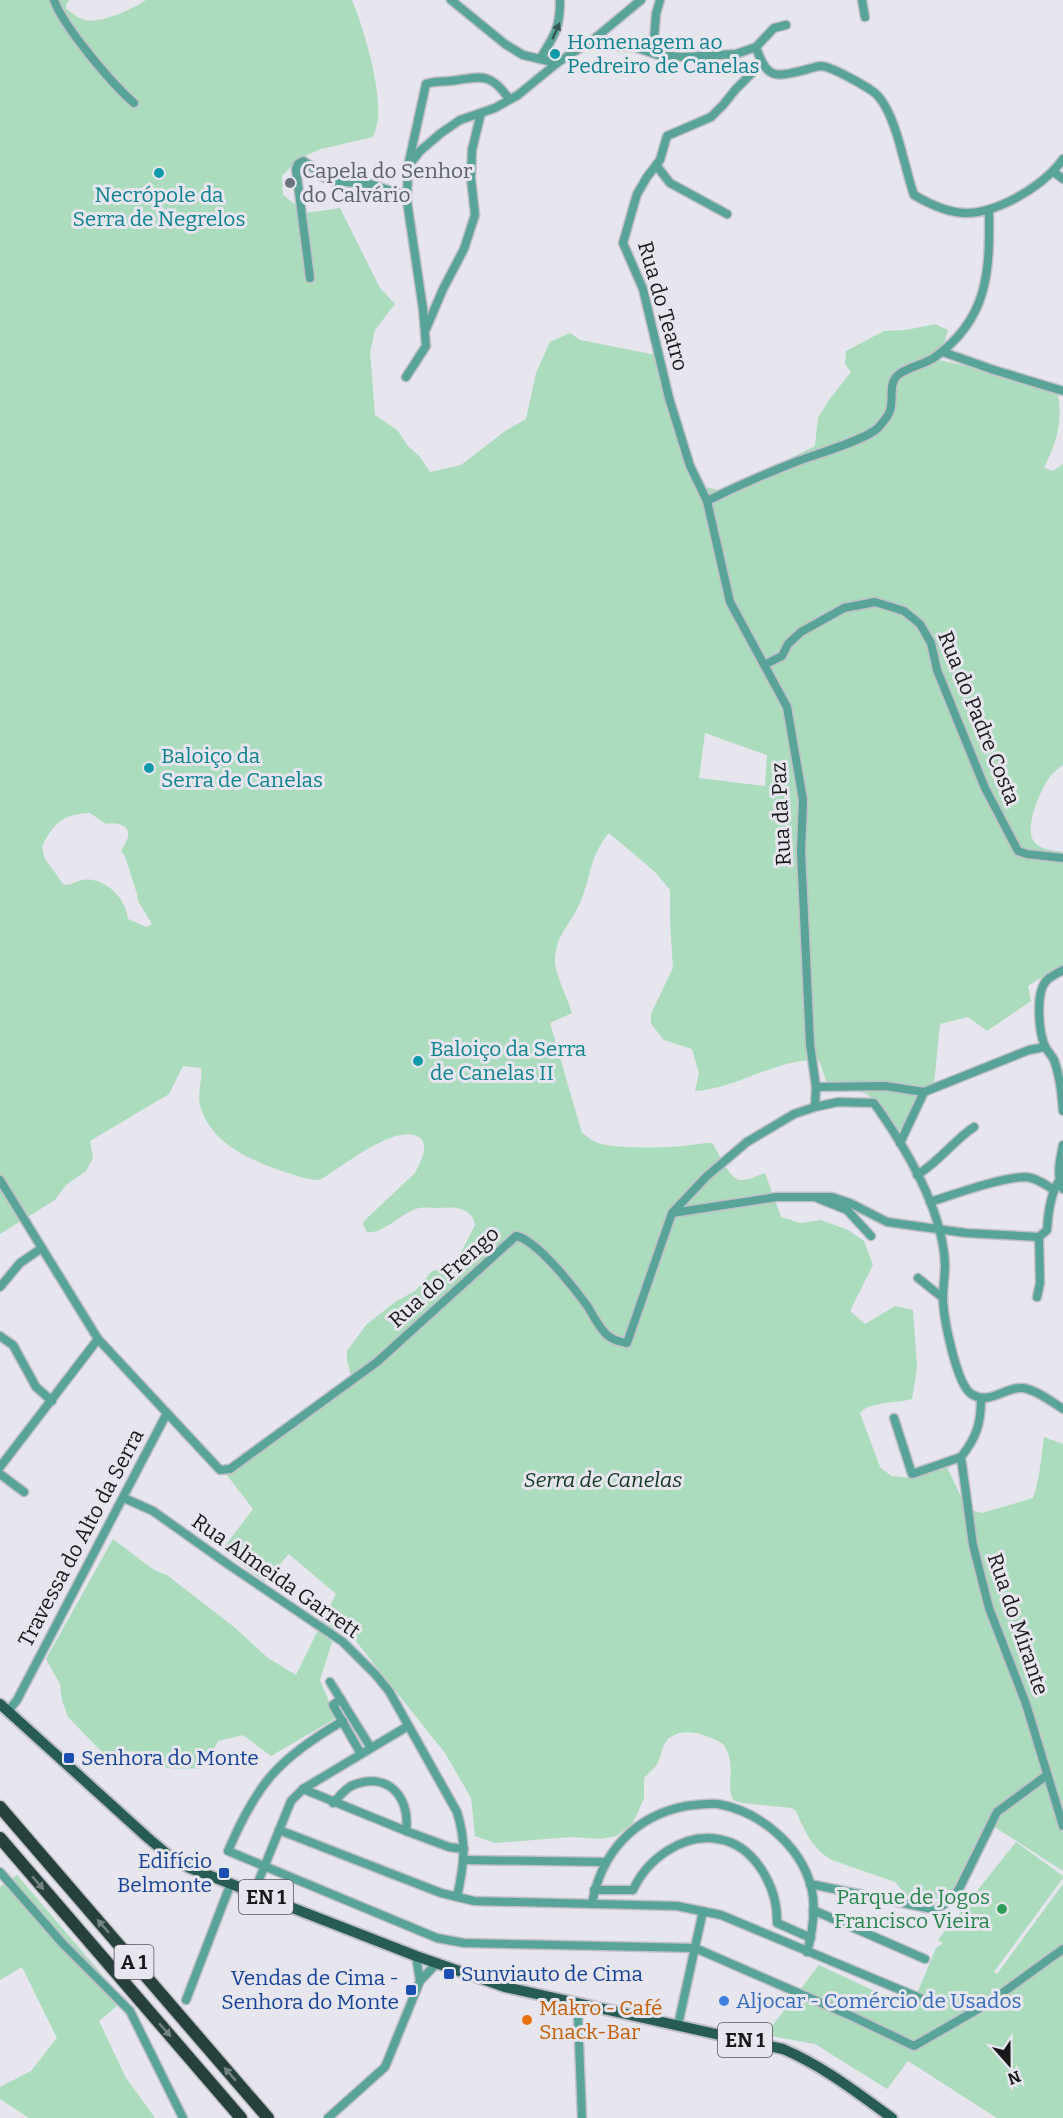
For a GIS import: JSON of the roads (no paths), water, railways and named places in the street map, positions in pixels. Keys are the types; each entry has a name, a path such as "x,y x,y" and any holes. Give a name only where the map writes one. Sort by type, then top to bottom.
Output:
{"highway":[{"name":"A 1","path":"0,1807 268,2118"},
{"name":"A 1","path":"0,1838 241,2118"}],"main road":[{"name":"EN 1","path":"4,1707 148,1838 190,1868 416,1956 505,1987 783,2049 826,2070 892,2118"}],"street":[{"path":"54,0 58,11 76,36 134,103"},
{"path":"451,0 505,44 523,55 557,63"},
{"path":"540,59 560,21 560,0"},
{"path":"408,166 420,151 441,133 460,120 495,108 518,95 557,63 594,39 641,0"},
{"path":"652,53 656,14 660,0"},
{"path":"862,0 865,17"},
{"path":"594,39 601,46 634,47 652,53 683,57 736,54 756,47 774,28 786,25"},
{"path":"756,47 761,64 769,73 782,75 822,66 878,94 891,113 914,195 933,206 960,213 989,211 1032,190 1054,172 1063,159"},
{"name":"Rua do Teatro","path":"707,501 690,466 669,398 643,289 623,243 637,194 660,160 667,136 711,117 761,64"},
{"path":"406,377 426,346 407,196 408,166 426,84 475,76 489,79 503,90 509,99"},
{"path":"425,333 464,249 475,215 471,178 472,150 481,113"},
{"path":"310,278 296,169 298,164 303,161 311,165 321,176 332,182 370,184 407,196"},
{"path":"656,165 670,183 726,214"},
{"path":"1054,172 1063,179"},
{"path":"707,501 744,482 847,443 877,429 890,412 892,383 897,375 930,361 943,352 968,326 978,306 987,274 989,211"},
{"path":"943,352 988,369 1063,391"},
{"name":"Rua da Paz","path":"707,501 730,602 787,707 803,800 801,851 810,1044 816,1087 814,1107"},
{"name":"Rua do Padre Costa","path":"764,665 782,656 788,644 801,632 844,608 875,602 904,611 920,624 931,643 937,670 985,788 1018,851 1063,858"},
{"path":"1063,970 1047,979 1042,988 1040,1006 1041,1029 1045,1047 1053,1060 1063,1098 1063,1112"},
{"path":"816,1087 885,1086 924,1092 1029,1050 1045,1047"},
{"path":"900,1143 924,1092"},
{"name":"Rua do Frengo","path":"167,1413 220,1470 230,1469 377,1362 516,1236 536,1246 585,1304 606,1335 619,1342 627,1343 672,1213 707,1176 747,1142 794,1114 838,1102 874,1103 892,1129 917,1174 930,1203 944,1245 943,1298 947,1327 963,1385 971,1393 981,1398"},
{"path":"917,1174 930,1167 974,1127"},
{"path":"1037,1297 1040,1282 1040,1237 1047,1230 1059,1187 1059,1163 1063,1145"},
{"path":"930,1203 967,1191 1027,1177 1059,1187"},
{"path":"0,1180 98,1339 167,1413"},
{"path":"815,1196 823,1202 847,1210 871,1236"},
{"path":"672,1213 777,1197 832,1197 887,1222 966,1233 1040,1237"},
{"path":"0,1287 20,1263 42,1248"},
{"path":"918,1278 943,1298"},
{"path":"0,1336 13,1345 36,1388 52,1401"},
{"path":"0,1467 98,1339"},
{"path":"894,1418 912,1474 961,1456 973,1441 976,1433 981,1417 981,1398 996,1396 1020,1387 1031,1390 1063,1409"},
{"name":"Travessa do Alto da Serra","path":"4,1707 17,1700 167,1413"},
{"name":"Rua do Mirante","path":"961,1456 973,1545 990,1608 1026,1704 1063,1826"},
{"path":"0,1474 24,1492"},
{"name":"Rua Almeida Garrett","path":"124,1498 153,1511 343,1642 375,1674 389,1691 452,1800 463,1830 465,1860 457,1897"},
{"path":"330,1682 371,1748"},
{"path":"341,1699 333,1705 361,1754"},
{"path":"343,1721 311,1739 284,1760 259,1790 242,1818 228,1851 437,1938 464,1943 695,1948 914,2046 987,2004 1063,1949"},
{"path":"254,1892 291,1801 303,1789 408,1726"},
{"path":"810,1884 927,1908 941,1907 959,1889 997,1812 1047,1774"},
{"path":"333,1803 350,1787 374,1782 387,1785 397,1791 403,1801 408,1816 406,1831"},
{"path":"303,1789 406,1831 464,1849"},
{"path":"592,1904 594,1890 605,1862 619,1843 647,1820 675,1808 716,1804 740,1811 762,1822 774,1831 803,1867 810,1884 813,1910 811,1938 807,1952"},
{"path":"279,1830 441,1893 474,1901 677,1906 721,1915 920,1998"},
{"path":"594,1890 633,1890 643,1871 653,1860 666,1852 683,1843 719,1839 739,1846 765,1875 774,1896 777,1923 811,1938"},
{"path":"465,1860 605,1862"},
{"path":"0,1872 63,1944 130,2011 183,2118"},
{"path":"186,2000 231,1883"},
{"path":"813,1910 925,1959"},
{"path":"678,2025 703,1911"},
{"path":"416,1956 420,1981"},
{"path":"328,2118 384,2067 420,1981 437,1963"},
{"path":"581,2004 578,2017 582,2118"}],"place":[{"name":"Homenagem ao Pedreiro de Canelas","path":"555,54"},
{"name":"Necrópole da Serra de Negrelos","path":"159,173"},
{"name":"Capela do Senhor do Calvário","path":"290,183"},
{"name":"Baloiço da Serra de Canelas","path":"149,768"},
{"name":"Baloiço da Serra de Canelas II","path":"418,1061"},
{"name":"Senhora do Monte","path":"69,1758"},
{"name":"Edifício Belmonte","path":"224,1873"},
{"name":"Parque de Jogos Francisco Vieira","path":"1002,1909"},
{"name":"Sunviauto de Cima","path":"449,1974"},
{"name":"Vendas de Cima - Senhora do Monte","path":"411,1990"},
{"name":"Aljocar - Comércio de Usados","path":"724,2001"},
{"name":"Makro - Café Snack-Bar","path":"527,2020"}],"park label":[{"name":"Serra de Canelas","path":"603,1480"}]}
